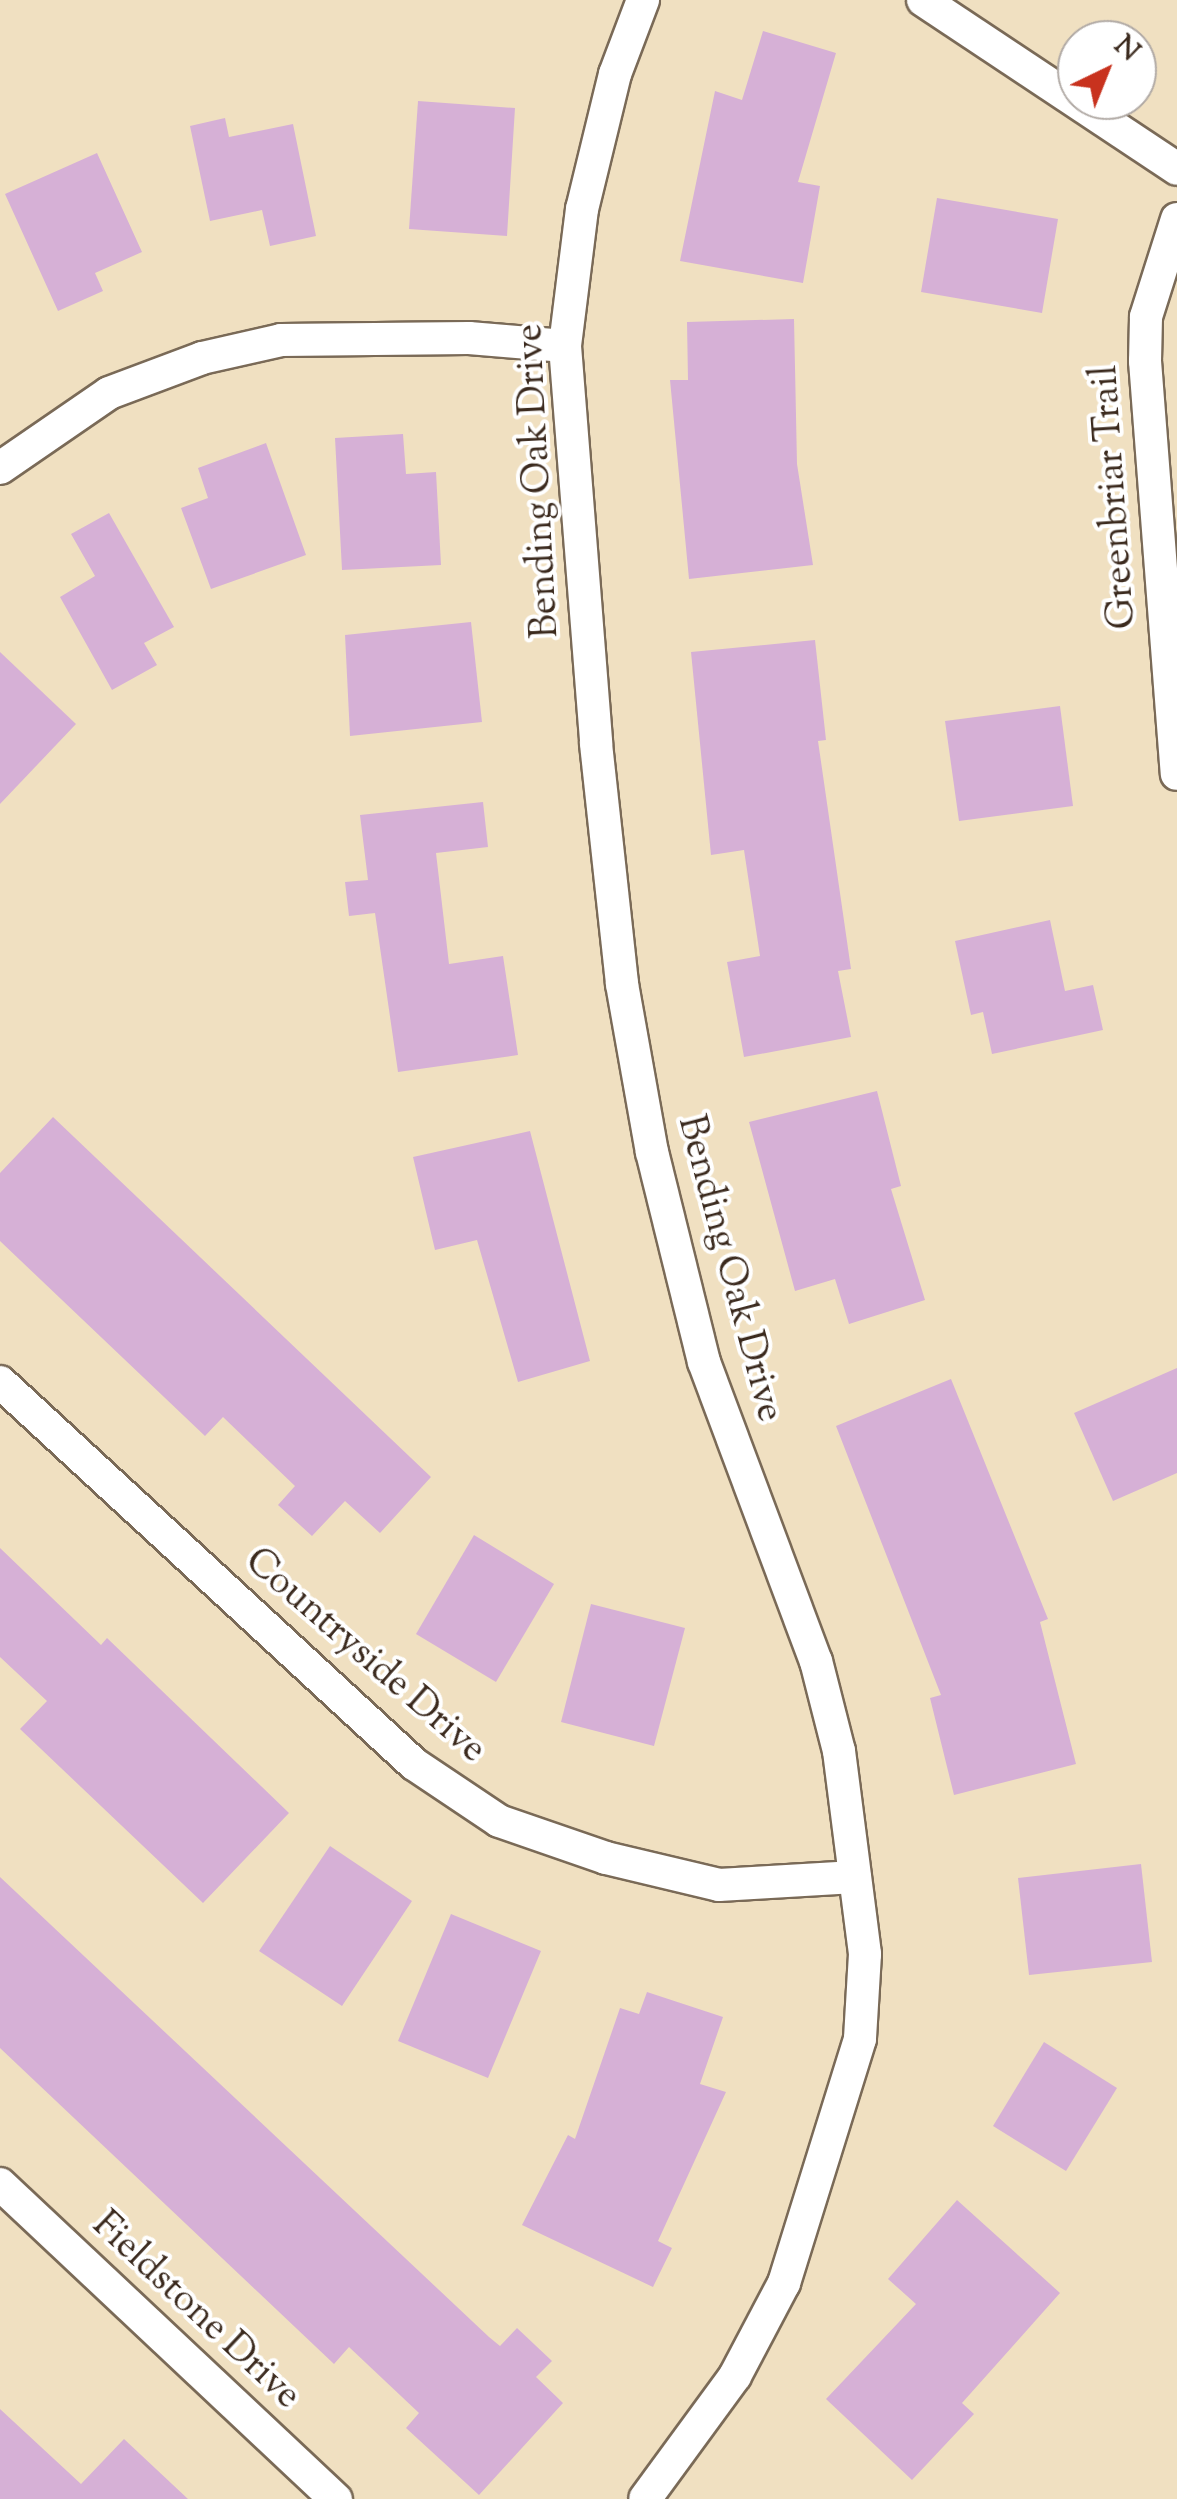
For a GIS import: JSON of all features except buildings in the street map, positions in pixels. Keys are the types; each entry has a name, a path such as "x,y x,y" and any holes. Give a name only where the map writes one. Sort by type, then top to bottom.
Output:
{"street":[{"name":"Bending Oak Drive","path":"643,0 615,74 582,209 565,346 596,744 622,984 652,1152 704,1362 816,1661 839,1751 864,1954 860,2038 784,2283 735,2376 644,2499"},
{"path":"923,0 1177,169"},
{"name":"Greenbriar Trail","path":"1177,219 1146,316 1145,360 1177,774"},
{"path":"0,468 109,393 202,358 282,340 451,338 565,346"},
{"name":"Countryside Drive","path":"0,1382 414,1764 498,1821 606,1858 719,1885 854,1877"},
{"name":"Fieldstone Drive","path":"0,2184 336,2499"}]}
